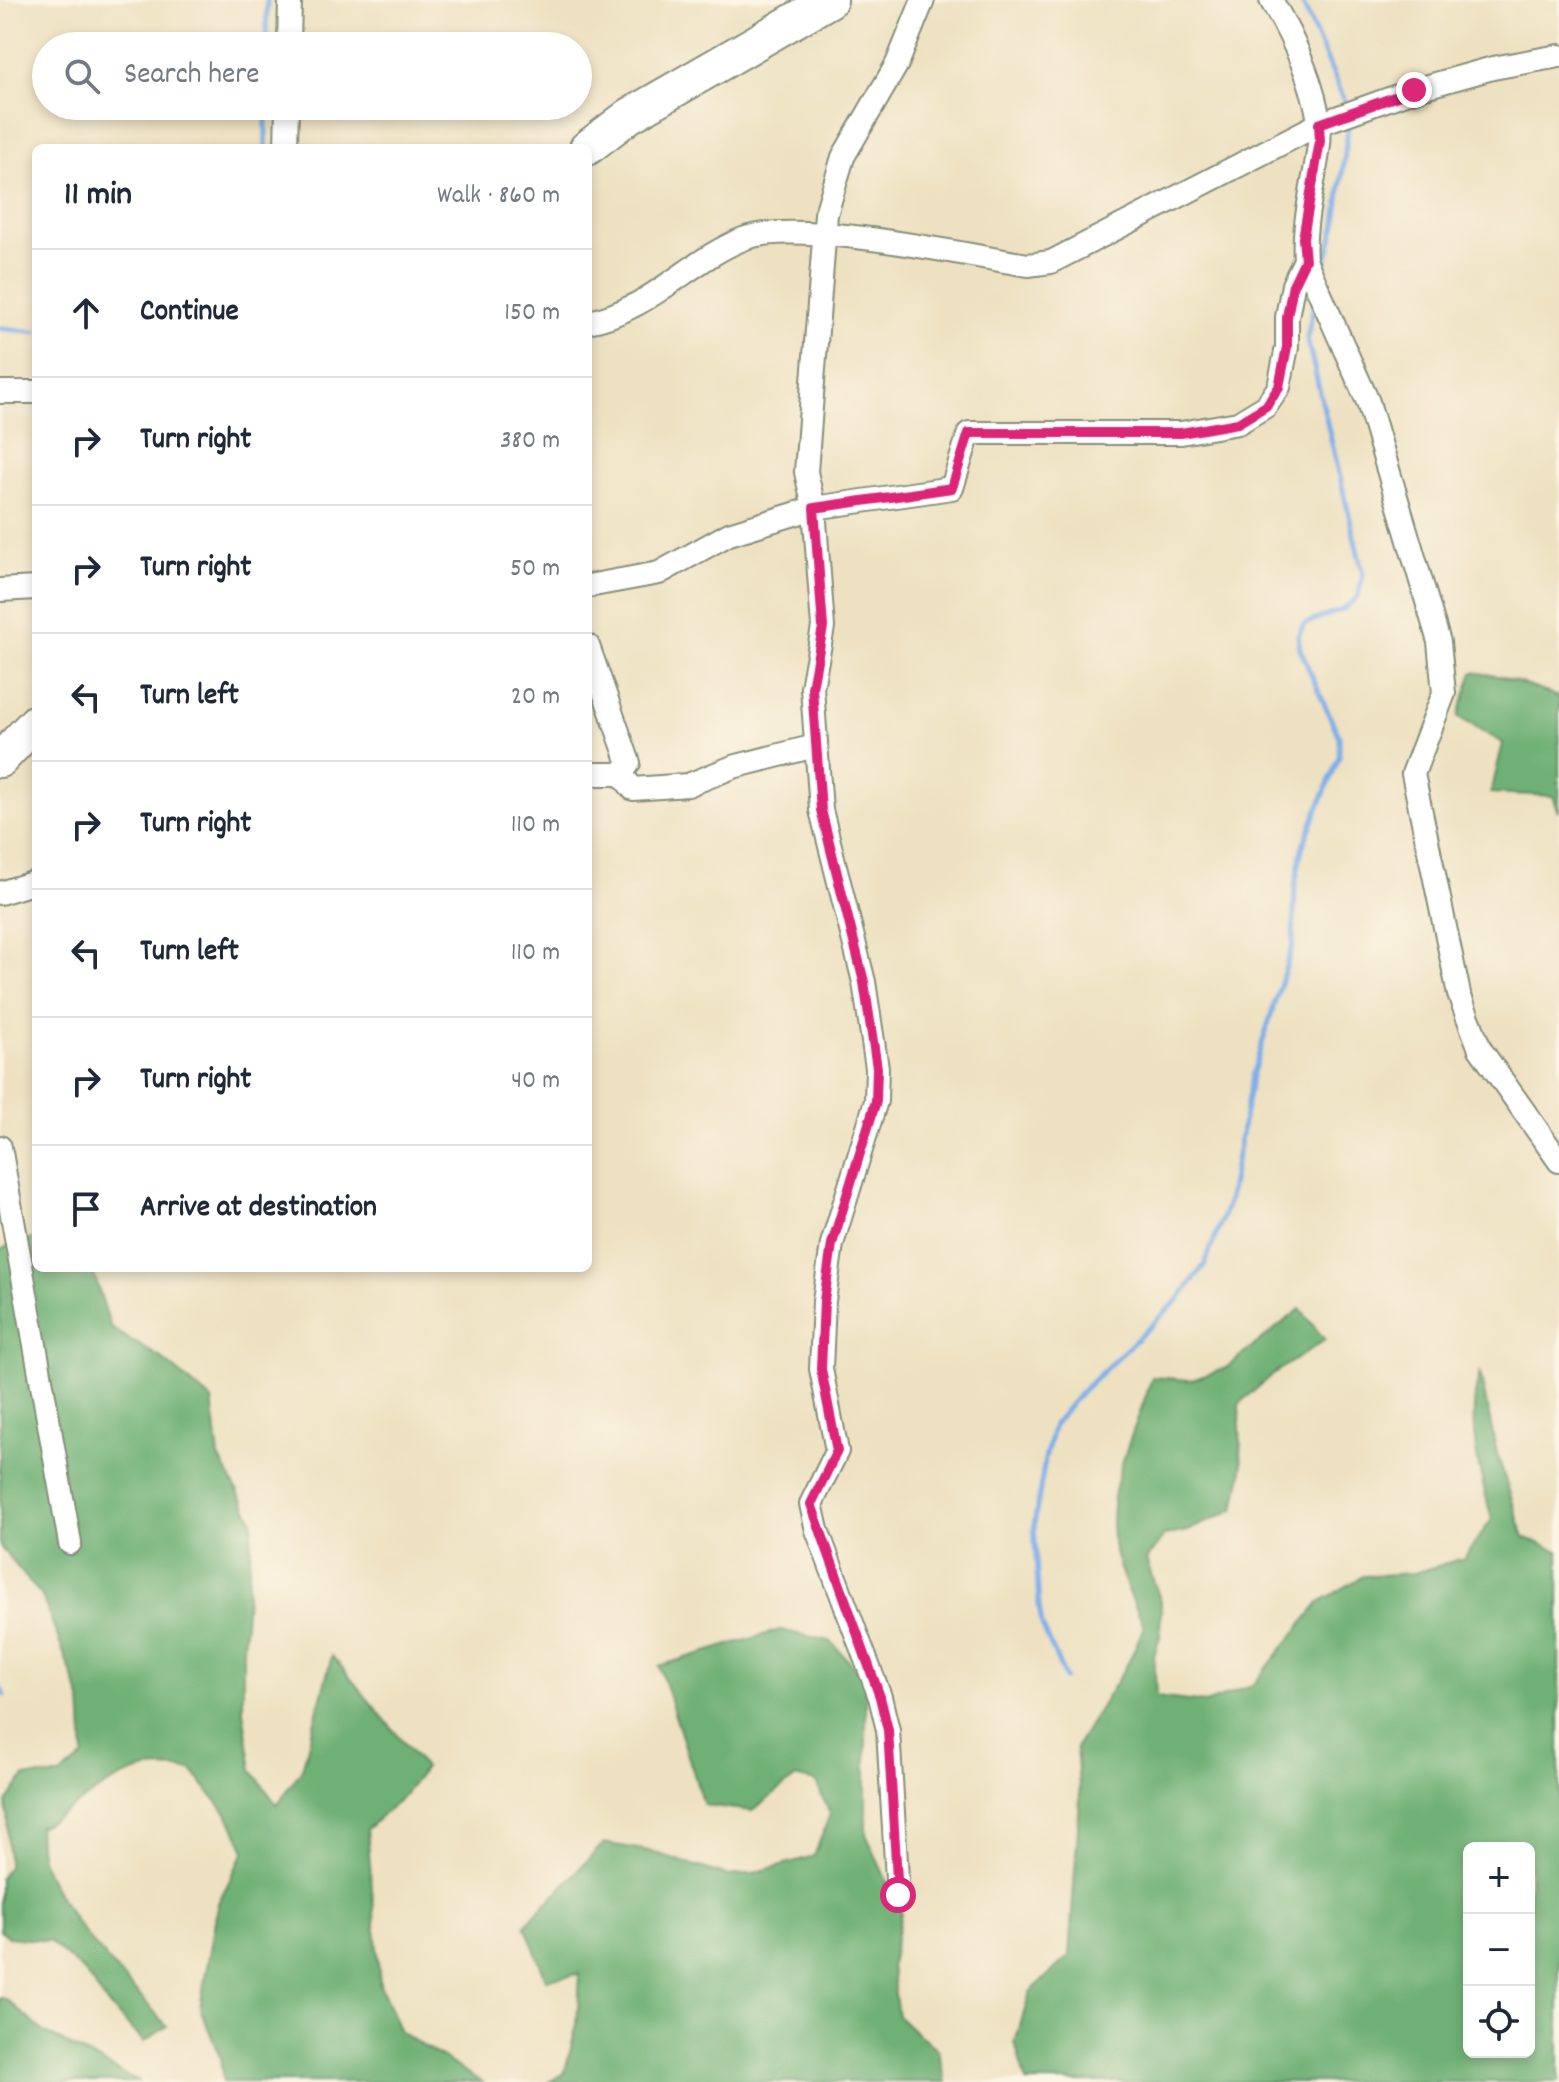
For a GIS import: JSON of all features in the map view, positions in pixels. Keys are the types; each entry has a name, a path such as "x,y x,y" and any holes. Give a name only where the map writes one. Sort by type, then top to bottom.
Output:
{"main road":[{"path":"592,144 642,108 830,0"},
{"path":"0,760 32,726"}],"street":[{"path":"289,32 290,0"},
{"path":"898,1895 888,1730 880,1697 811,1504 837,1451 821,1369 824,1301 832,1244 876,1101 877,1068 864,982 821,810 812,688 823,627 814,508 806,472 826,214 843,157 897,64 923,0"},
{"path":"1271,0 1293,38 1319,124 1320,141 1303,238 1305,260 1368,402 1439,642 1444,693 1413,774 1459,994 1480,1049 1559,1161"},
{"path":"592,321 617,317 704,259 744,239 777,232 1028,265 1051,262 1319,124 1414,90 1493,68 1559,56"},
{"path":"286,144 287,120"},
{"path":"592,585 659,573 729,534 814,508 952,488 969,433 1181,433 1238,423 1266,406 1279,387 1287,347 1287,317 1293,285 1305,260"},
{"path":"0,392 32,392"},
{"path":"0,590 32,588"},
{"path":"592,657 629,763 621,774"},
{"path":"621,774 633,789 688,785 733,767 815,746"},
{"path":"592,774 621,774"},
{"path":"0,893 32,883"},
{"path":"0,1147 70,1543"}],"green space":[{"path":"1473,672 1503,677 1559,697 1559,813 1553,796 1491,793 1503,743 1458,717"},
{"path":"21,1239 32,1239 32,1272 93,1272 111,1328 161,1358 212,1400 219,1457 253,1520 243,1648 243,1711 252,1770 277,1805 302,1769 332,1656 425,1768 403,1796 367,1829 380,1985 400,2032 482,2082 223,2082 220,2057 200,2008 218,1903 245,1850 231,1820 192,1770 153,1768 133,1773 105,1786 38,1827 41,1860 67,1909 167,2026 144,2042 109,2006 84,1972 49,1941 8,1937 0,1930 0,1878 8,1867 7,1802 25,1776 60,1776 84,1756 81,1699 42,1596 0,1547 0,1250"},
{"path":"1300,1309 1325,1340 1273,1374 1239,1404 1242,1473 1235,1509 1187,1531 1164,1536 1146,1560 1161,1602 1160,1637 1154,1656 1156,1697 1206,1703 1254,1684 1320,1602 1363,1576 1414,1573 1464,1558 1492,1519 1474,1428 1480,1373 1497,1454 1524,1537 1559,1551 1559,2082 1026,2082 1015,2043 1030,1992 1069,1956 1080,1799 1076,1747 1130,1659 1144,1627 1115,1551 1113,1506 1122,1462 1152,1377 1192,1380 1226,1368"},
{"path":"780,1630 830,1641 866,1679 866,1834 901,1913 891,1965 898,2017 938,2050 946,2082 548,2082 564,2074 577,2025 580,1974 546,1979 525,1925 604,1843 649,1851 728,1876 753,1873 814,1856 830,1814 816,1782 796,1777 752,1811 704,1805 659,1666"},
{"path":"0,1998 6,1999 44,2032 139,2082 0,2082"}],"waterway":[{"path":"266,32 267,0"},
{"path":"1301,0 1347,106"},
{"path":"266,120 266,144"},
{"path":"1321,279 1336,224 1349,120"},
{"path":"1065,1678 1042,1625 1034,1525 1054,1424 1081,1392 1179,1299 1205,1264 1228,1203 1252,1076 1293,944 1295,885 1302,848 1339,757 1339,737 1300,649 1298,636 1304,624 1342,610 1358,597 1363,574 1307,338 1315,300"},
{"path":"0,328 32,332"},
{"path":"0,1688 4,1695"}],"route":[{"path":"898,1895 888,1730 880,1697 817,1530 811,1504 837,1451 821,1369 824,1301 832,1244 876,1101 877,1068 864,982 821,810 812,688 823,627 814,508 952,488 969,433 1181,433 1238,423 1266,406 1279,387 1287,347 1287,317 1293,285 1305,260 1303,238 1320,141 1319,124 1414,90"}]}
